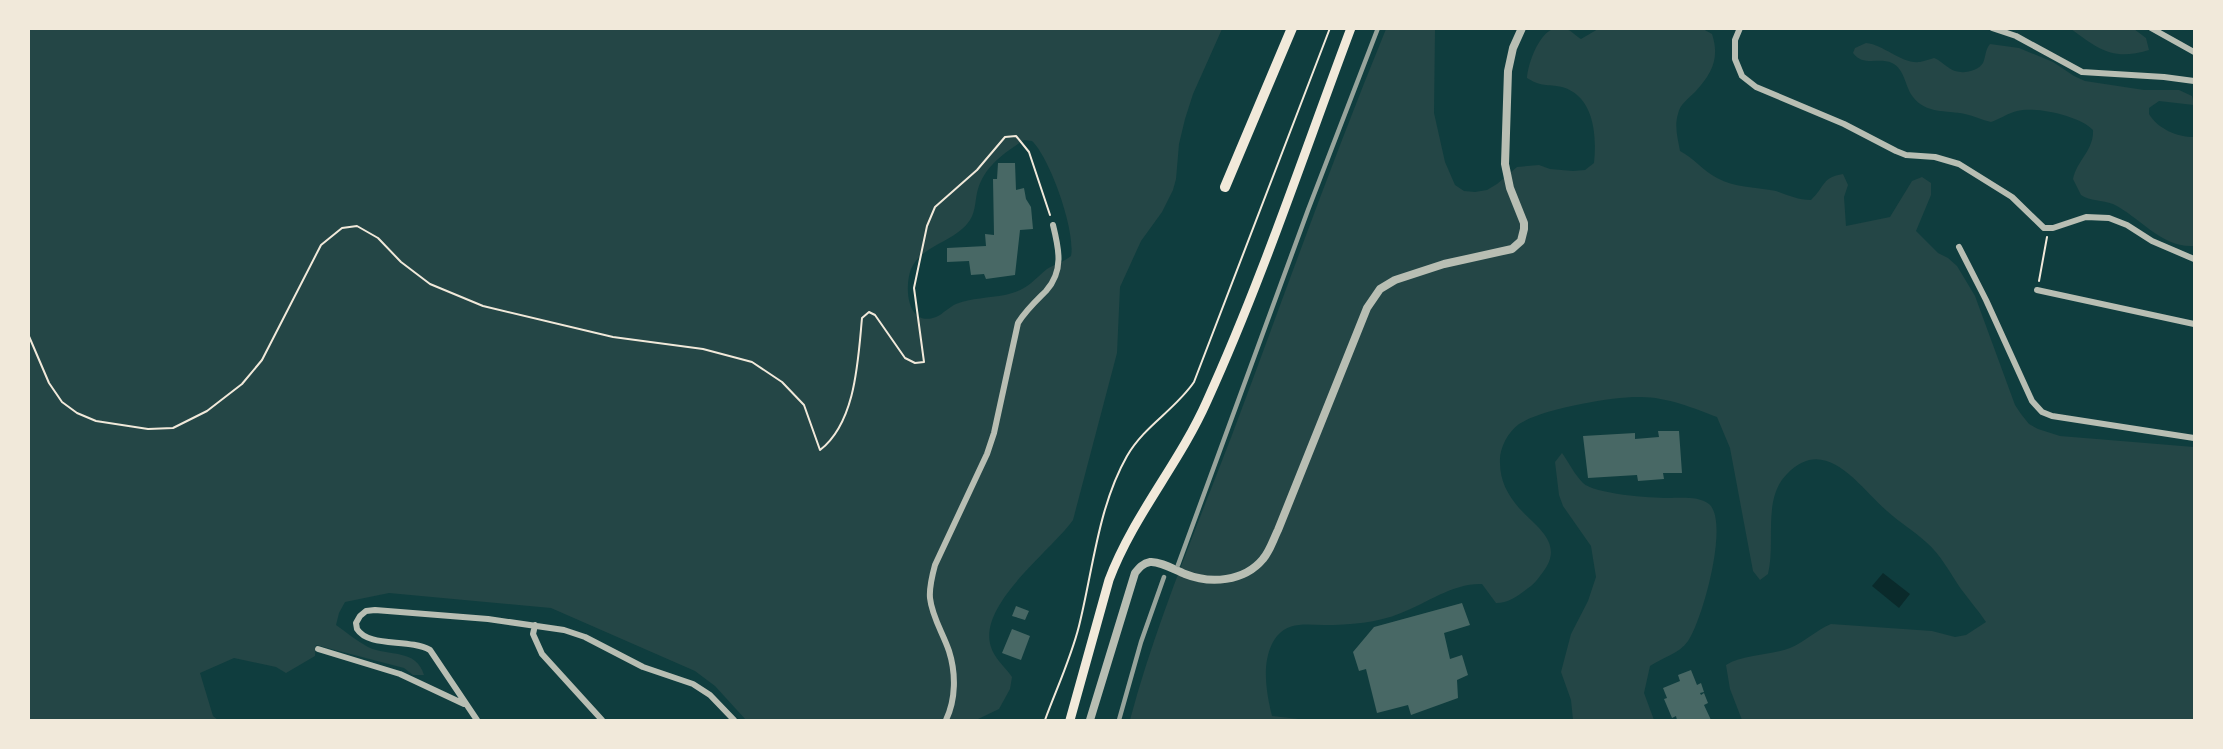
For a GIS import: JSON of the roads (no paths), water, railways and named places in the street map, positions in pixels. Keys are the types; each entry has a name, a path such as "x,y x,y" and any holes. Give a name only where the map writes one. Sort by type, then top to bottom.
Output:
{"highway":[{"path":"1226,187 1292,28"}],"main road":[{"path":"1070,720 1109,580 1117,560 1141,512 1193,429 1206,403 1248,300 1351,28"}],"street":[{"path":"1090,720 1135,573 1144,564 1156,563 1206,581 1225,580 1251,569 1264,558 1278,530 1366,308 1380,290 1395,280 1444,264 1506,252 1521,241 1524,223 1506,176 1505,122 1509,60 1522,28"},
{"path":"1740,28 1735,40 1735,59 1742,76 1749,82 1844,123 1906,155 1935,157 1959,164 2012,197 2039,224 2049,229 2086,217 2109,218 2127,225 2152,241 2194,259"},
{"path":"1992,28 2016,36 2082,72 2194,81"},
{"path":"2151,28 2194,52"},
{"path":"946,720 952,702 953,668 932,610 931,581 935,565 987,454 994,433 1018,323 1052,283 1059,267 1059,247 1053,225"},
{"path":"1959,247 2037,408 2052,416 2194,438"},
{"path":"2037,290 2194,324"},
{"path":"477,720 430,650 411,643 365,638 357,629 356,623 360,616 375,610 433,613 535,624 564,630 585,637 643,667 693,684 710,695 734,720"},
{"path":"535,624 533,634 542,654 602,720"},
{"path":"318,649 400,674 465,704"}],"railway":[{"path":"1178,565 1308,210 1378,28"},
{"path":"1119,720 1141,642 1164,577"}]}
